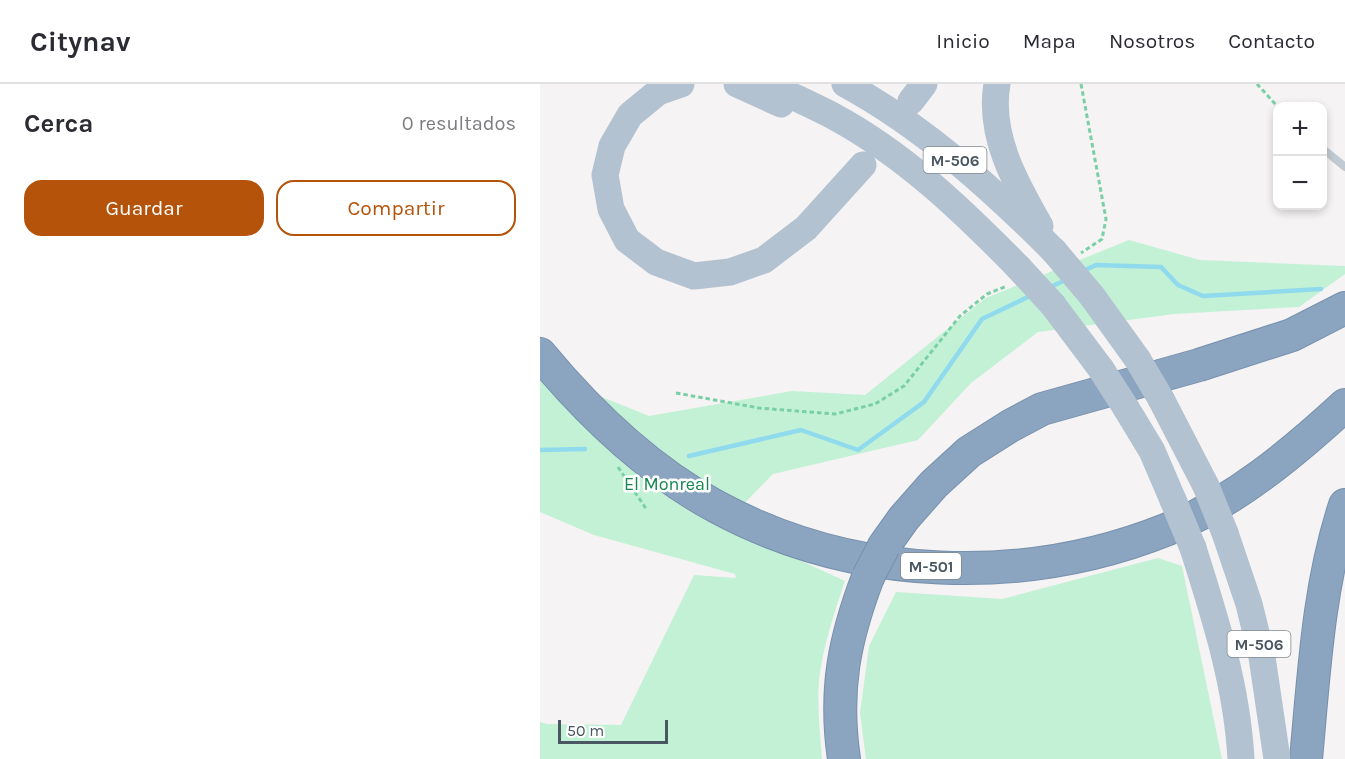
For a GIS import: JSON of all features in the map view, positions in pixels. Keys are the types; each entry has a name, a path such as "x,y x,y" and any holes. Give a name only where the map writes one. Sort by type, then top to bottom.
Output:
{"highway":[{"path":"844,759 840,730 841,676 846,641 868,577 884,546 904,518 934,484 969,452 1042,409 1292,335 1345,308"},
{"name":"M-501","path":"540,354 570,391 627,444 671,478 716,506 754,525 814,546 837,553 900,565 993,568 1050,561 1109,548 1169,528 1226,499 1276,465 1345,405"},
{"path":"1306,759 1320,618 1336,532 1345,505"}],"main road":[{"path":"681,84 658,92 630,115 612,146 605,175 611,209 627,240 656,262 694,276 730,272 764,260 806,228 863,165"},
{"path":"737,84 795,110 834,117"},
{"name":"M-506","path":"767,84 834,117 870,139 931,183 969,217 1013,276 1053,305 1101,369 1152,451 1193,548 1212,606 1228,669 1240,735 1241,759"},
{"name":"M-506","path":"845,84 893,113 967,169 1066,253 1092,296 1138,360 1206,486 1225,533 1249,604 1262,657 1277,759"},
{"path":"997,84 997,129 1010,170 1066,253"}],"lane":[{"path":"1327,152 1345,167"}],"path":[{"path":"1066,253 1088,250 1102,239 1106,219 1081,84"},
{"path":"1257,84 1274,102"},
{"path":"676,393 759,408 835,414 875,404 904,386 960,316 1013,276"}],"green space":[{"name":"El Monreal","path":"1129,240 1200,260 1345,266 1345,274 1299,307 1174,314 1038,332 971,383 918,440 773,474 723,525 845,581 826,643 819,680 822,759 540,759 540,722 621,725 694,575 736,578 735,574 594,535 540,512 540,372 649,416 792,391 865,395 986,298"},
{"path":"1158,558 1182,566 1222,759 866,759 860,713 869,646 896,592 1002,599"}],"waterway":[{"path":"1083,271 1096,265 1161,267 1178,285 1203,296 1321,289"},
{"path":"1048,288 1068,279"},
{"path":"689,456 801,430 858,450 924,402 982,319 1032,295"},
{"path":"540,450 585,449"}]}
